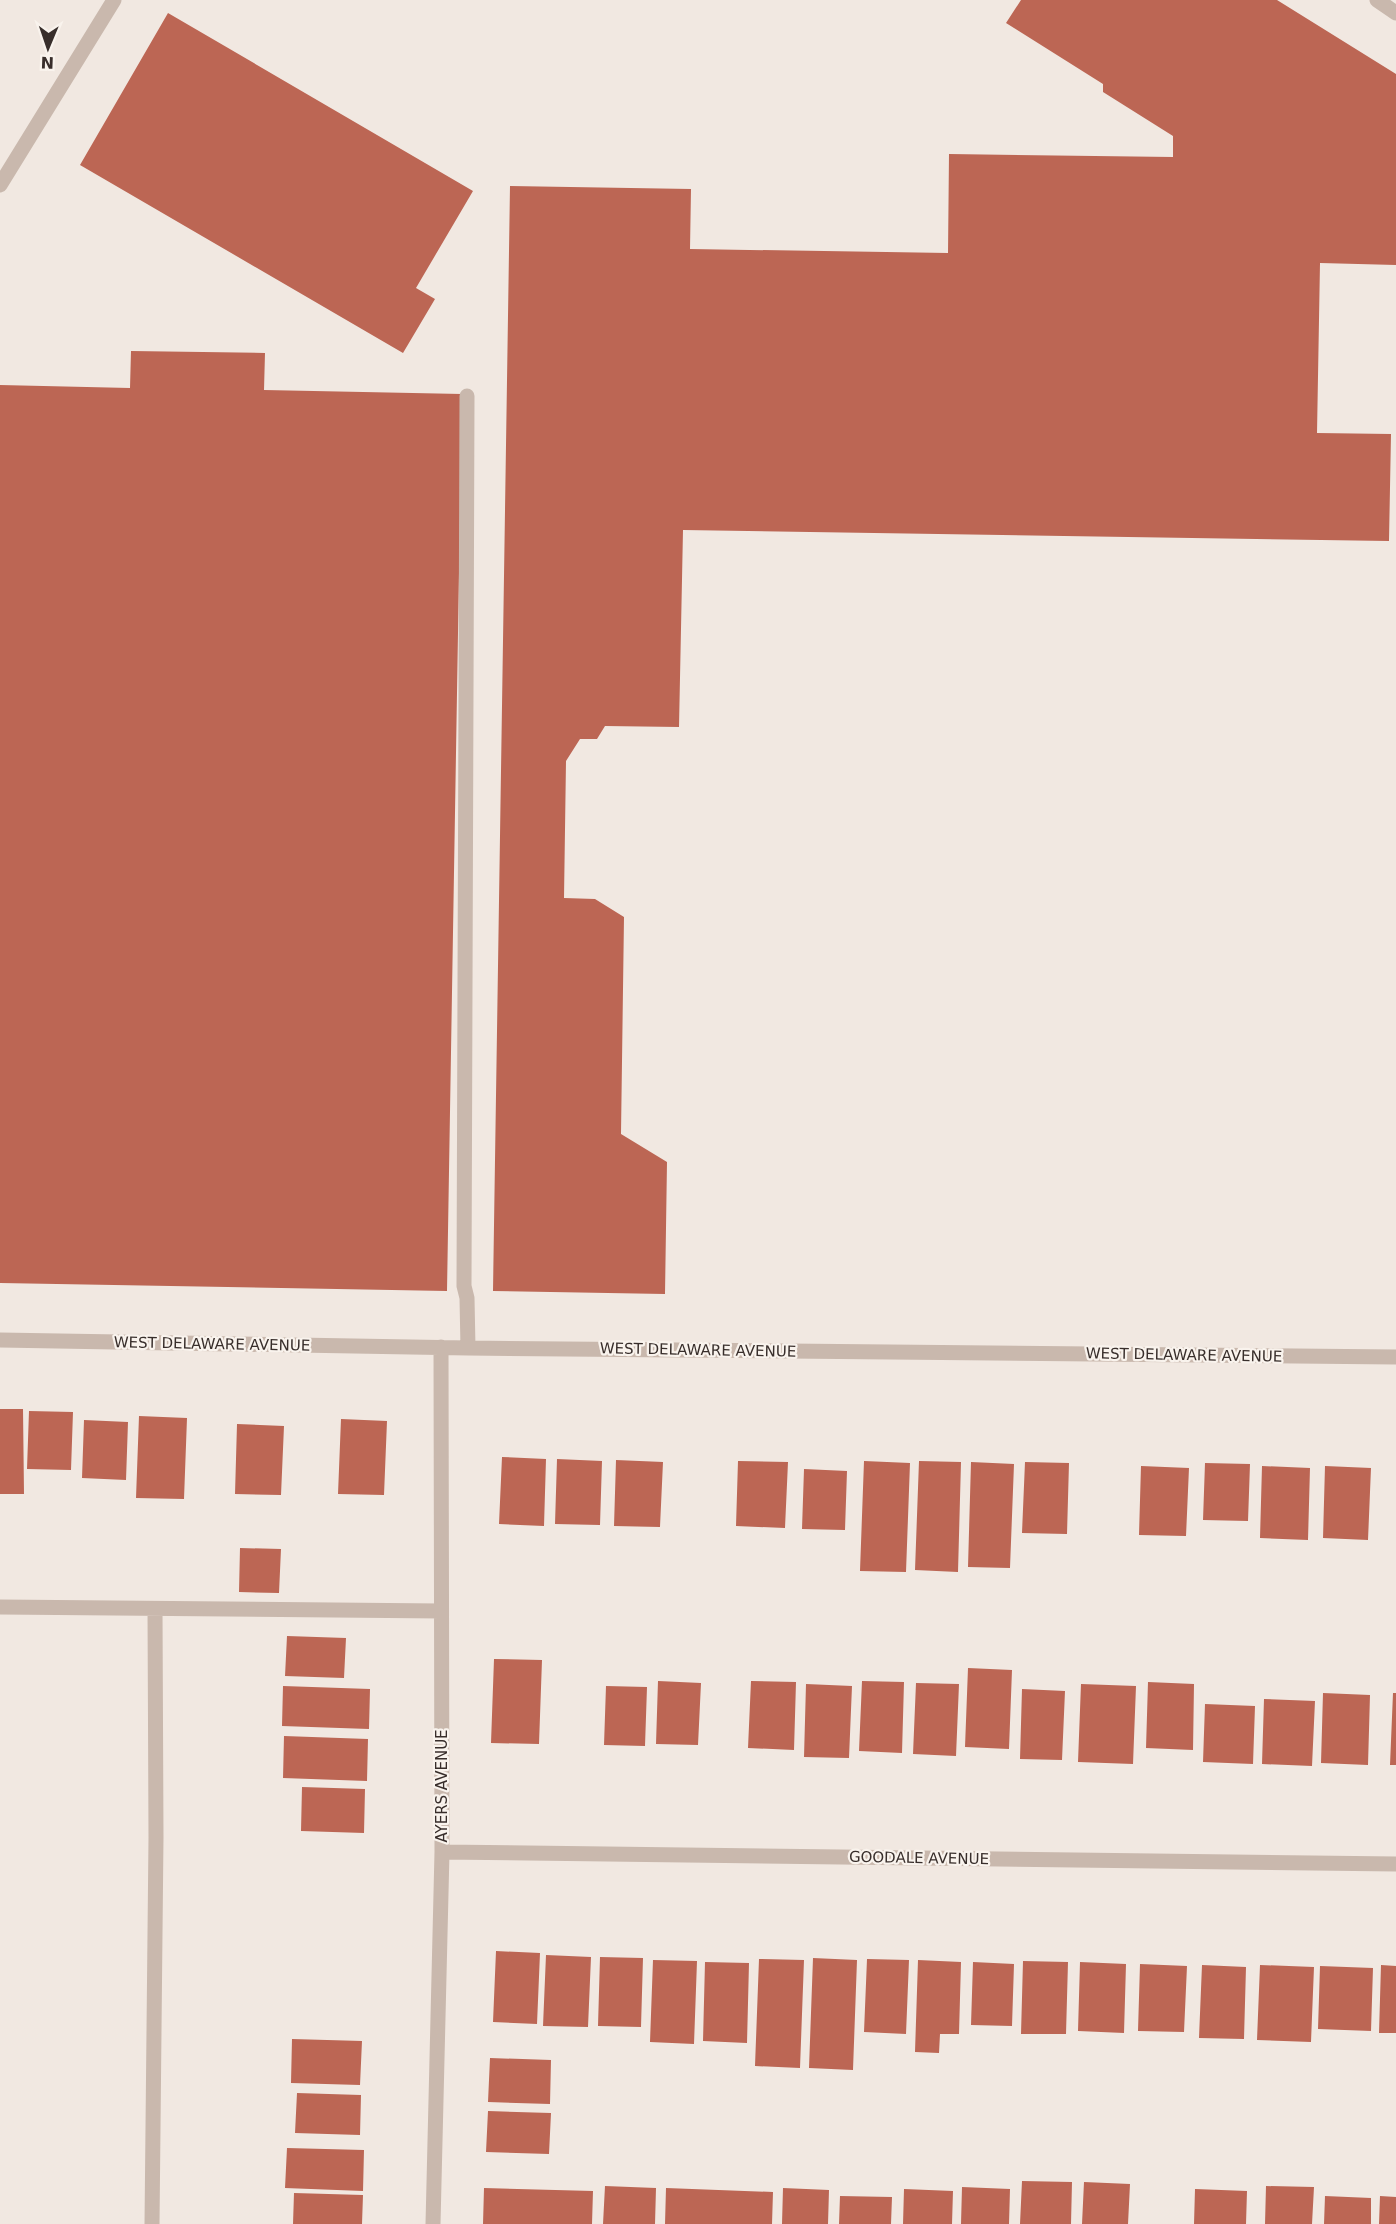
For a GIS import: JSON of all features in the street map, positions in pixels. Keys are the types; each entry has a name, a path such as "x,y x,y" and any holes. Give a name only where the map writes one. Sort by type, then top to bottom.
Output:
{"street":[{"path":"0,185 114,0"},
{"path":"1377,0 1396,13"},
{"path":"466,396 464,1286 467,1298 468,1348"},
{"name":"WEST DELAWARE AVENUE","path":"0,1340 468,1348 1396,1357"},
{"name":"AYERS AVENUE","path":"434,2224 442,1852 441,1347"},
{"path":"0,1607 441,1611"},
{"path":"152,2224 156,1837 155,1609"},
{"name":"GOODALE AVENUE","path":"442,1852 1396,1864"}],"building":[{"path":"1021,0 1277,0 1396,74 1396,265 1320,263 1317,433 1391,434 1389,541 683,530 679,727 605,726 597,739 580,739 566,761 564,898 595,899 624,917 621,1134 667,1162 665,1294 493,1291 510,186 691,189 690,249 948,253 949,154 1173,157 1173,136 1103,92 1103,84 1006,23"},
{"path":"168,13 473,191 416,288 435,299 403,353 80,165"},
{"path":"131,351 265,353 264,390 462,394 447,1291 0,1283 0,385 130,388"},
{"path":"0,1409 23,1409 24,1494 0,1494"},
{"path":"29,1411 73,1412 71,1470 27,1469"},
{"path":"139,1416 187,1418 184,1499 136,1498"},
{"path":"341,1419 387,1421 384,1495 338,1494"},
{"path":"84,1420 128,1422 126,1480 82,1478"},
{"path":"237,1424 284,1426 281,1495 235,1494"},
{"path":"502,1457 546,1459 544,1526 499,1524"},
{"path":"557,1459 602,1461 600,1525 555,1524"},
{"path":"616,1460 663,1462 660,1527 614,1526"},
{"path":"738,1461 788,1462 785,1528 736,1526"},
{"path":"864,1461 910,1463 906,1572 860,1571"},
{"path":"919,1461 961,1462 958,1572 915,1570"},
{"path":"971,1462 1014,1464 1010,1568 968,1567"},
{"path":"1025,1462 1069,1463 1067,1534 1022,1533"},
{"path":"1205,1463 1250,1464 1248,1521 1203,1520"},
{"path":"1141,1466 1189,1468 1186,1536 1139,1535"},
{"path":"1262,1466 1310,1468 1308,1540 1260,1538"},
{"path":"1325,1466 1371,1468 1368,1540 1323,1538"},
{"path":"804,1469 847,1471 845,1530 802,1529"},
{"path":"240,1548 281,1549 279,1593 239,1592"},
{"path":"287,1636 346,1638 344,1678 285,1676"},
{"path":"494,1659 542,1660 539,1744 491,1743"},
{"path":"968,1668 1012,1670 1009,1749 965,1747"},
{"path":"658,1681 701,1683 698,1745 656,1744"},
{"path":"751,1681 796,1682 794,1750 748,1748"},
{"path":"862,1681 904,1682 902,1753 859,1751"},
{"path":"1148,1682 1194,1684 1193,1750 1146,1748"},
{"path":"916,1683 959,1684 956,1756 913,1754"},
{"path":"806,1684 852,1686 849,1758 804,1757"},
{"path":"1081,1684 1136,1686 1133,1764 1078,1762"},
{"path":"283,1686 370,1689 369,1729 282,1726"},
{"path":"606,1686 647,1687 645,1746 604,1745"},
{"path":"1022,1689 1065,1691 1062,1760 1020,1759"},
{"path":"1323,1693 1370,1695 1368,1765 1321,1763"},
{"path":"1393,1693 1396,1693 1396,1765 1390,1765"},
{"path":"1264,1699 1315,1701 1312,1766 1262,1764"},
{"path":"1205,1704 1255,1706 1253,1764 1203,1762"},
{"path":"284,1736 368,1739 367,1781 283,1778"},
{"path":"302,1787 365,1789 364,1833 301,1831"},
{"path":"496,1951 540,1953 537,2024 493,2022"},
{"path":"546,1955 591,1957 588,2027 543,2026"},
{"path":"600,1957 643,1958 641,2027 598,2026"},
{"path":"813,1958 857,1960 853,2070 809,2068"},
{"path":"759,1959 804,1960 800,2068 755,2066"},
{"path":"867,1959 909,1960 906,2034 864,2032"},
{"path":"653,1960 697,1961 694,2044 650,2042"},
{"path":"918,1960 961,1962 959,2034 940,2034 939,2053 915,2052"},
{"path":"1023,1961 1068,1962 1066,2034 1021,2034"},
{"path":"705,1962 749,1963 747,2043 703,2041"},
{"path":"973,1962 1014,1964 1012,2026 971,2025"},
{"path":"1080,1962 1126,1964 1124,2033 1078,2031"},
{"path":"1140,1964 1187,1966 1184,2032 1138,2031"},
{"path":"1202,1965 1246,1967 1244,2039 1199,2038"},
{"path":"1260,1965 1314,1967 1311,2042 1257,2040"},
{"path":"1381,1965 1396,1966 1396,2033 1379,2033"},
{"path":"1320,1966 1373,1968 1371,2031 1318,2029"},
{"path":"292,2039 362,2041 360,2085 291,2083"},
{"path":"490,2058 551,2060 550,2104 488,2102"},
{"path":"297,2093 361,2095 360,2135 295,2133"},
{"path":"488,2111 551,2113 549,2154 486,2152"},
{"path":"287,2148 364,2150 363,2191 285,2188"},
{"path":"1022,2181 1072,2182 1071,2224 1020,2224"},
{"path":"1084,2182 1130,2184 1128,2224 1082,2224"},
{"path":"605,2186 656,2188 655,2224 603,2224"},
{"path":"1266,2186 1314,2187 1312,2224 1265,2224"},
{"path":"962,2187 1010,2189 1009,2224 961,2224"},
{"path":"484,2188 593,2191 592,2224 483,2224"},
{"path":"666,2188 773,2192 772,2224 665,2224"},
{"path":"783,2188 829,2190 828,2224 782,2224"},
{"path":"904,2189 953,2191 952,2224 903,2224"},
{"path":"1195,2189 1247,2191 1246,2224 1194,2224"},
{"path":"294,2193 363,2195 362,2224 293,2224"},
{"path":"840,2196 892,2197 891,2224 839,2224"},
{"path":"1325,2196 1371,2198 1371,2224 1324,2224"},
{"path":"1380,2196 1396,2197 1396,2224 1379,2224"}]}
